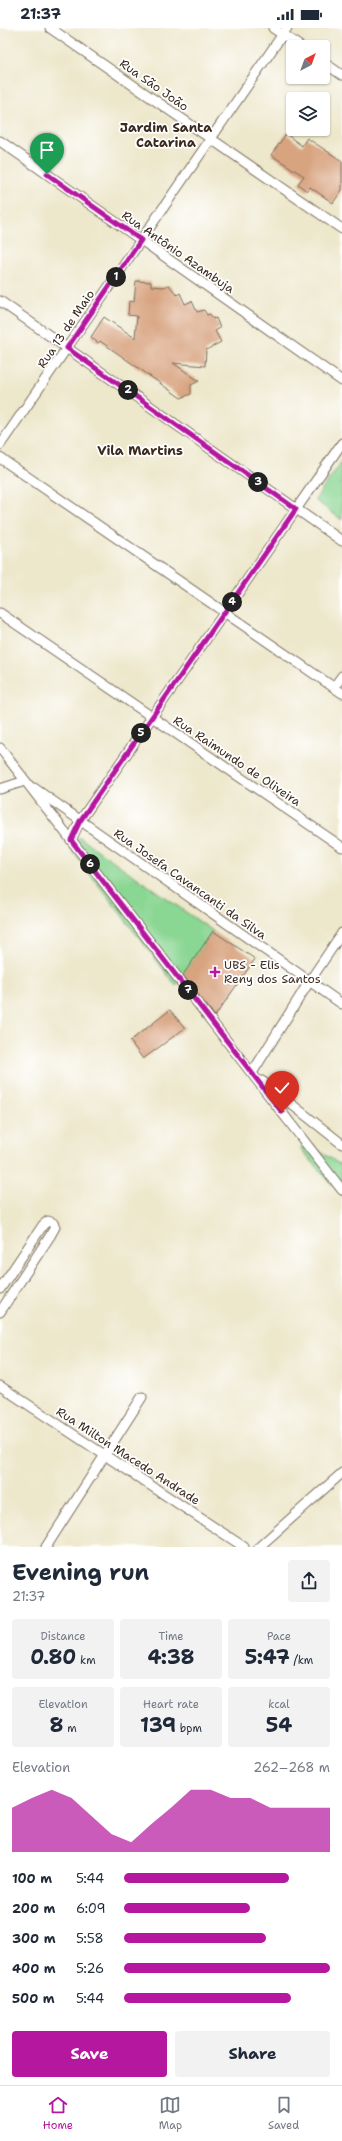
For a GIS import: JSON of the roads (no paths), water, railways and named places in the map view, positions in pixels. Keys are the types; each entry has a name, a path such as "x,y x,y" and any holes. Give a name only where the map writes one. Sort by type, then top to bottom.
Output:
{"street":[{"name":"Rua São João","path":"50,28 342,229"},
{"path":"273,28 285,31 294,40"},
{"name":"Rua 13 de Maio","path":"0,445 285,31"},
{"path":"330,67 342,75"},
{"name":"Rua Antônio Azambuja","path":"0,142 342,382"},
{"path":"0,300 342,541"},
{"path":"71,840 80,821 342,443"},
{"path":"0,458 342,693"},
{"name":"Rua Raimundo de Oliveira","path":"0,613 342,847"},
{"path":"334,687 342,676"},
{"path":"0,748 342,1190"},
{"path":"0,790 25,781"},
{"name":"Rua Josefa Cavancanti da Silva","path":"25,781 342,1004"},
{"path":"252,1073 309,982 342,933"},
{"path":"252,1073 342,1144"},
{"path":"0,1289 43,1225 48,1221 53,1223 55,1227 53,1231 0,1312"},
{"name":"Rua Milton Macedo Andrade","path":"0,1386 244,1547"},
{"path":"46,1547 142,1397"},
{"path":"259,1547 342,1473"}],"place":[{"name":"UBS - Elis Reny dos Santos","path":"215,972"}],"district":[{"name":"Jardim Santa Catarina","path":"166,134"},
{"name":"Vila Martins","path":"140,450"}]}
